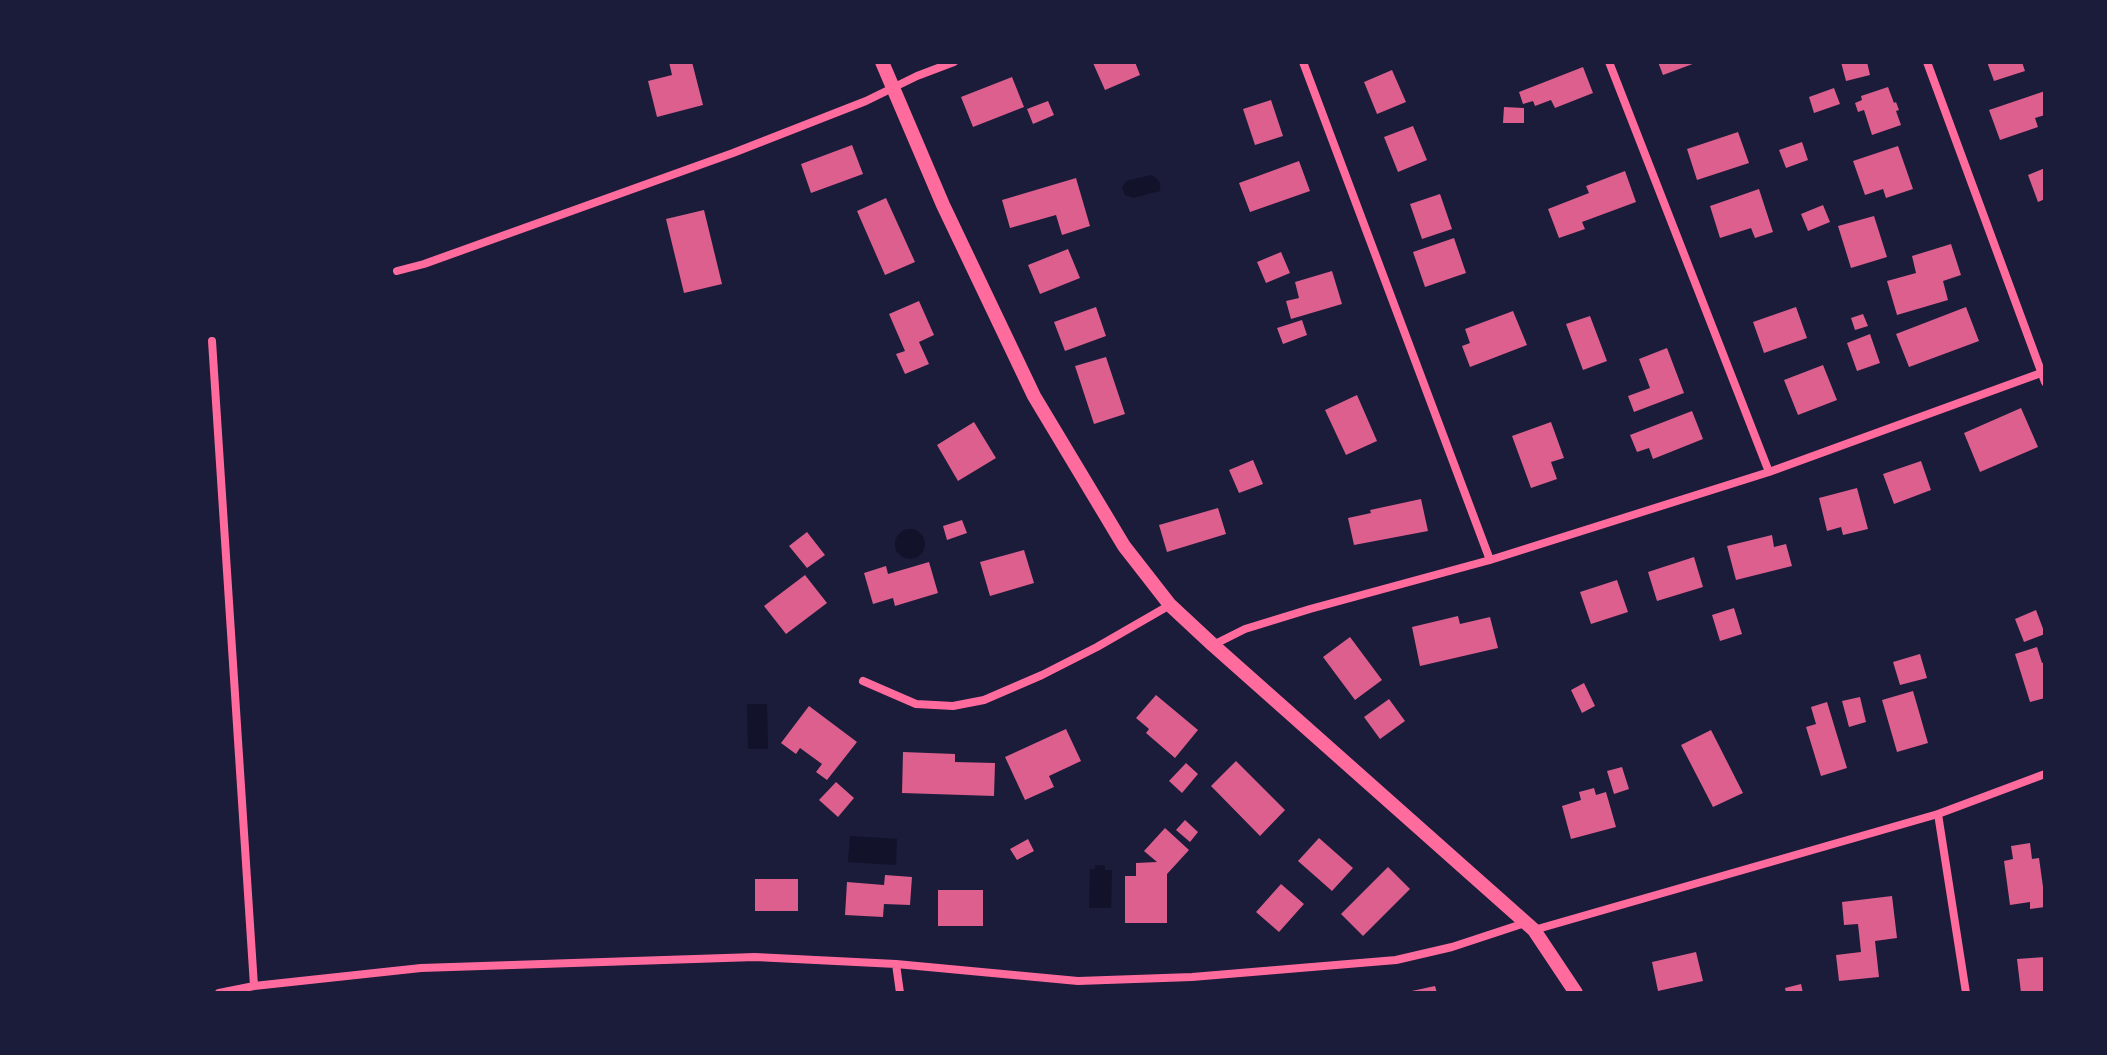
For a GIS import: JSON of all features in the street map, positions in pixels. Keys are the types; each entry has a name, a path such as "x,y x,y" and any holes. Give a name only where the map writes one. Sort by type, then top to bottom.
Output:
{"street":[{"path":"882,62 943,205 1034,396 1124,546 1170,605 1529,926 1576,993"},
{"path":"397,271 733,153 954,62"},
{"path":"1303,62 1490,560"},
{"path":"1609,62 1769,472"},
{"path":"1213,645 1245,629 1490,560 1769,472 2043,377 1927,62"},
{"path":"212,341 254,986"},
{"path":"863,681 916,704 953,706 984,700 1097,647 1170,605"},
{"path":"219,993 254,986 421,968 755,957 896,964 1078,981 1192,977 1396,960 1938,814 2045,774"},
{"path":"1938,814 1966,993"},
{"path":"896,964 900,993"}],"shaded area":[{"path":"1151,175 1159,181 1160,191 1133,198 1125,195 1122,188 1126,181"},
{"path":"910,529 921,533 925,544 921,555 910,559 899,555 895,544 899,533"},
{"path":"747,704 767,704 768,749 748,749"},
{"path":"850,836 897,839 896,865 848,862"},
{"path":"1095,865 1105,865 1105,870 1112,870 1111,908 1089,908 1090,869 1095,869"}],"building":[{"path":"669,62 692,62 703,105 657,117 648,81 672,75"},
{"path":"1095,62 1135,62 1140,75 1105,90"},
{"path":"1658,62 1698,62 1663,75"},
{"path":"1841,62 1867,62 1870,75 1846,81"},
{"path":"1987,62 2022,62 2025,71 1994,81"},
{"path":"1583,67 1593,93 1555,108 1551,100 1535,106 1533,101 1523,104 1519,92"},
{"path":"1392,70 1406,102 1377,114 1364,82"},
{"path":"1012,77 1024,107 973,127 961,97"},
{"path":"1888,87 1899,110 1896,111 1901,125 1872,135 1864,110 1858,112 1855,103 1862,100 1861,96"},
{"path":"1834,88 1840,104 1814,113 1809,97"},
{"path":"2045,91 2045,115 2035,118 2038,127 2000,140 1989,110"},
{"path":"1271,100 1283,136 1255,145 1243,109"},
{"path":"1048,101 1054,115 1033,124 1027,109"},
{"path":"1504,107 1524,108 1524,123 1503,123"},
{"path":"1413,126 1427,160 1398,172 1384,137"},
{"path":"1738,132 1749,163 1697,180 1687,149"},
{"path":"1802,142 1808,160 1786,168 1779,150"},
{"path":"852,145 863,174 811,193 801,164"},
{"path":"1898,146 1913,189 1886,198 1883,189 1865,195 1853,161"},
{"path":"1299,161 1310,191 1250,212 1239,183"},
{"path":"2045,168 2045,199 2038,202 2028,175"},
{"path":"1625,171 1636,202 1582,222 1585,229 1559,238 1548,209 1589,193 1586,186"},
{"path":"1076,178 1090,226 1062,235 1056,215 1010,228 1002,200"},
{"path":"1759,189 1773,232 1755,238 1751,228 1720,238 1710,206"},
{"path":"1440,194 1452,229 1422,239 1410,204"},
{"path":"886,198 915,262 885,275 857,211"},
{"path":"1823,205 1830,222 1808,231 1801,214"},
{"path":"704,210 722,284 684,293 666,219"},
{"path":"1874,216 1887,257 1851,268 1838,226"},
{"path":"1454,238 1466,273 1425,287 1413,252"},
{"path":"1951,244 1961,275 1943,281 1948,300 1897,315 1887,281 1916,273 1912,256"},
{"path":"1068,249 1080,278 1040,294 1028,265"},
{"path":"1281,252 1290,273 1266,283 1257,262"},
{"path":"1332,271 1342,304 1291,319 1286,301 1299,298 1295,282"},
{"path":"919,301 934,335 919,342 929,364 905,374 896,354 905,351 889,314"},
{"path":"1096,307 1106,336 1065,351 1054,322"},
{"path":"1796,307 1807,338 1764,353 1753,322"},
{"path":"1966,307 1979,341 1909,367 1896,334"},
{"path":"1513,311 1527,345 1470,367 1462,346 1470,343 1465,329"},
{"path":"1863,314 1868,326 1855,330 1851,318"},
{"path":"1590,316 1607,361 1583,370 1566,324"},
{"path":"1302,320 1307,335 1283,344 1277,328"},
{"path":"1870,334 1880,363 1857,371 1847,343"},
{"path":"1667,348 1684,393 1634,412 1628,396 1650,388 1639,359"},
{"path":"1106,357 1125,414 1094,424 1075,366"},
{"path":"1823,365 1837,400 1798,415 1784,380"},
{"path":"1357,395 1377,441 1346,455 1325,410"},
{"path":"2021,408 2038,447 1980,472 1964,433"},
{"path":"1692,411 1703,439 1653,459 1649,448 1637,452 1630,435"},
{"path":"974,422 996,458 958,481 937,445"},
{"path":"1551,422 1564,458 1551,462 1557,479 1531,488 1512,436"},
{"path":"1253,460 1263,484 1239,493 1229,470"},
{"path":"1921,461 1931,490 1894,504 1883,474"},
{"path":"1857,488 1868,529 1843,535 1841,527 1827,531 1819,498"},
{"path":"1421,499 1428,531 1354,545 1348,518"},
{"path":"1218,508 1226,534 1167,552 1159,525"},
{"path":"962,520 967,533 947,540 943,526"},
{"path":"807,532 825,555 807,568 789,546"},
{"path":"1772,535 1774,547 1786,544 1792,566 1736,580 1727,546"},
{"path":"1024,550 1034,583 990,596 980,562"},
{"path":"1694,557 1703,587 1657,601 1648,572"},
{"path":"929,562 938,593 895,606 893,598 873,604 864,573 886,566 888,574"},
{"path":"805,575 827,603 786,634 764,606"},
{"path":"1617,580 1628,612 1591,624 1580,592"},
{"path":"1734,608 1742,634 1720,641 1712,615"},
{"path":"2036,610 2045,634 2024,642 2015,619"},
{"path":"1458,616 1460,624 1490,617 1498,648 1420,666 1412,627"},
{"path":"1350,637 1382,680 1355,700 1323,657"},
{"path":"2037,647 2042,663 2045,662 2045,698 2030,702 2015,654"},
{"path":"1920,654 1927,678 1900,685 1893,662"},
{"path":"1584,683 1595,706 1582,713 1571,690"},
{"path":"1913,691 1928,743 1897,752 1882,700"},
{"path":"1156,695 1198,730 1175,758 1146,733 1149,729 1136,718"},
{"path":"1860,697 1866,722 1849,727 1842,701"},
{"path":"1389,699 1405,721 1380,739 1364,717"},
{"path":"1827,702 1847,768 1821,776 1806,727 1816,724 1811,707"},
{"path":"809,706 857,742 827,780 816,772 822,764 800,748 796,754 781,743"},
{"path":"1066,729 1081,761 1049,776 1054,787 1025,800 1005,757"},
{"path":"1711,730 1743,793 1713,807 1681,745"},
{"path":"903,752 955,754 955,762 995,763 994,796 902,793"},
{"path":"1236,761 1285,810 1260,836 1211,786"},
{"path":"1186,763 1198,774 1182,793 1169,781"},
{"path":"1622,767 1629,789 1614,794 1607,771"},
{"path":"836,782 854,798 838,817 819,800"},
{"path":"1594,788 1596,795 1606,792 1616,827 1571,839 1562,806 1581,800 1579,792"},
{"path":"1185,820 1198,832 1190,842 1176,830"},
{"path":"1165,828 1189,850 1167,874 1167,923 1125,923 1125,876 1136,876 1136,863 1157,862 1144,851"},
{"path":"1319,838 1353,868 1332,891 1298,861"},
{"path":"1028,839 1034,851 1017,860 1010,849"},
{"path":"2030,843 2032,859 2039,858 2045,907 2030,909 2030,902 2010,905 2004,861 2013,859 2011,846"},
{"path":"1388,867 1410,889 1363,936 1341,914"},
{"path":"885,875 912,877 910,905 884,904 883,917 845,915 847,882 884,885"},
{"path":"755,879 798,879 798,911 755,911"},
{"path":"1281,884 1304,904 1279,932 1256,912"},
{"path":"938,890 983,890 983,926 938,926"},
{"path":"1892,896 1897,938 1875,941 1879,977 1839,981 1836,955 1861,952 1858,924 1844,925 1842,902"},
{"path":"1696,952 1703,981 1658,991 1652,962"},
{"path":"2045,957 2045,993 2021,993 2017,959"},
{"path":"1801,984 1803,993 1786,993 1785,988"},
{"path":"1435,986 1437,993 1407,993 1407,992"}]}
